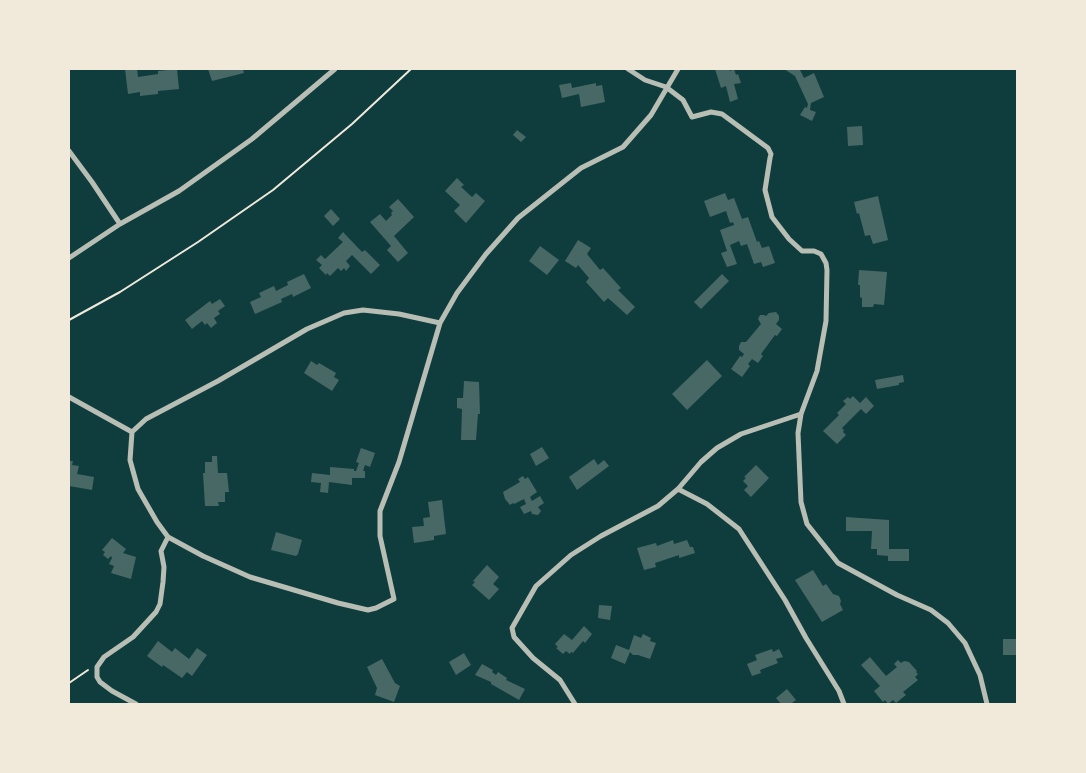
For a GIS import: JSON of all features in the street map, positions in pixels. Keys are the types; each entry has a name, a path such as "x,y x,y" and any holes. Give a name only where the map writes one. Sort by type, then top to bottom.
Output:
{"street":[{"path":"69,258 120,224 179,190 252,140 336,69"},
{"path":"628,69 645,80 666,87 683,100 692,117 711,112 722,114 768,148 771,154 765,190 772,217 795,246 802,251 814,251 822,254 826,263 826,321 817,371 801,414 798,433 801,502 808,524 838,563 897,595 931,610 948,622 965,643 980,675 987,704"},
{"path":"440,323 399,314 363,310 344,313 307,329 218,382 146,419 132,432 130,460 138,489 168,536 204,556 250,577 338,603 368,610 394,599 380,536 380,511 399,462 440,323 457,293 486,254 518,218 581,168 623,147 651,115 678,69"},
{"path":"69,151 120,224"},
{"path":"69,397 132,432"},
{"path":"575,704 560,680 533,658 513,634 512,628 536,586 561,563 601,536 658,506 678,489 701,462 717,448 741,434 801,414"},
{"path":"678,489 707,504 739,529 785,600 839,691 844,704"},
{"path":"136,704 100,682 97,671 100,661 133,637 156,612 160,604 163,582 161,551 168,536"}],"path":[{"path":"69,320 144,277 273,190 352,124 411,69"},
{"path":"69,684 100,661"}],"building":[{"path":"125,69 137,69 138,77 158,74 158,71 177,69 179,89 158,91 158,94 140,96 140,92 128,94"},
{"path":"208,69 243,69 244,73 212,81"},
{"path":"715,69 729,69 730,71 734,69 736,75 738,74 741,83 734,84 738,99 730,102 726,86 721,88"},
{"path":"784,69 801,69 804,78 814,73 824,97 811,103 810,110 816,112 812,121 800,115 805,107 807,108 808,104 795,76"},
{"path":"571,83 572,88 596,83 596,86 602,85 605,102 581,107 579,94 562,98 559,85"},
{"path":"862,126 863,145 848,146 847,127"},
{"path":"517,130 526,137 521,142 513,135"},
{"path":"457,178 464,185 461,187 472,197 476,193 485,201 466,223 454,211 460,205 445,191"},
{"path":"725,193 728,200 734,198 742,219 748,217 757,242 759,241 762,248 769,246 775,263 763,267 761,262 754,264 747,244 741,246 739,241 730,245 737,264 727,267 721,253 727,251 720,230 734,225 733,222 730,223 726,211 710,217 704,201"},
{"path":"878,196 888,240 873,244 870,235 865,236 854,202"},
{"path":"398,199 414,217 394,236 408,253 398,262 387,250 391,246 370,222 380,214 386,221 393,211 389,207"},
{"path":"331,209 340,219 333,226 324,216"},
{"path":"343,232 362,252 365,250 380,265 371,274 352,255 346,261 350,266 346,271 344,268 341,271 338,268 330,276 327,273 326,275 319,268 322,265 316,260 321,255 325,259 343,242 338,238"},
{"path":"578,240 591,248 587,254 600,270 603,268 621,288 618,290 635,307 627,315 608,298 604,302 586,282 589,278 578,265 576,268 565,261"},
{"path":"540,246 559,260 547,275 529,261"},
{"path":"859,270 887,272 884,305 874,304 873,307 862,307 860,285 858,285"},
{"path":"304,274 311,288 293,297 292,294 281,299 282,302 255,314 250,302 261,297 259,293 274,286 276,291 288,285 287,282"},
{"path":"722,274 729,281 701,309 694,302"},
{"path":"220,299 225,306 218,311 220,314 214,318 217,323 211,328 202,321 192,329 185,320 210,301 212,304"},
{"path":"776,312 779,320 776,324 782,329 777,336 775,335 761,354 763,356 758,363 752,359 748,364 750,366 742,377 731,369 740,356 742,357 744,354 739,350 741,342 746,342 761,324 758,319 760,315 766,316 769,313"},
{"path":"707,360 722,376 687,410 672,394"},
{"path":"311,361 317,365 319,363 336,373 334,377 339,380 332,391 304,373"},
{"path":"903,375 904,382 899,383 899,385 877,389 875,380"},
{"path":"464,381 479,382 480,414 478,414 476,440 461,440 462,409 457,408 457,398 463,398"},
{"path":"853,396 860,403 866,397 874,406 866,414 861,409 842,428 846,435 837,444 823,431 839,415 837,413 846,404 843,401"},
{"path":"542,447 549,458 536,466 530,454"},
{"path":"361,448 375,453 370,467 365,465 363,471 365,471 365,478 352,478 352,485 329,482 328,493 320,492 321,483 311,482 312,473 330,475 330,467 354,469 356,471 359,463 356,462"},
{"path":"212,456 217,456 218,473 227,473 229,492 225,492 225,502 218,502 219,506 205,506 203,473 205,473 205,462 212,462"},
{"path":"594,459 598,465 604,460 609,466 577,490 569,477"},
{"path":"69,461 73,461 72,465 79,466 77,474 94,477 92,490 69,486"},
{"path":"756,465 769,478 751,497 744,490 748,486 743,481 746,478 744,477"},
{"path":"523,476 525,479 528,477 537,492 530,497 532,501 540,496 544,503 538,507 541,511 538,515 532,514 531,511 524,514 520,507 526,504 524,499 510,505 505,499 503,492 520,482 518,479"},
{"path":"442,500 446,534 434,536 434,540 414,543 412,527 424,526 423,518 430,517 428,502"},
{"path":"846,517 889,520 889,549 909,549 909,561 888,561 888,556 877,555 877,549 871,549 872,531 846,531"},
{"path":"276,532 302,540 296,556 271,550"},
{"path":"112,538 126,549 123,553 136,557 131,579 111,573 114,566 109,564 112,558 111,556 108,559 103,555 105,552 102,550"},
{"path":"673,540 674,544 687,540 695,553 679,558 679,555 655,563 656,567 644,570 637,548 656,543 657,546"},
{"path":"487,565 499,577 493,584 499,589 489,600 472,585 475,582 473,581"},
{"path":"813,570 823,586 826,584 833,594 839,596 843,610 822,622 795,580"},
{"path":"599,605 612,606 610,620 598,618"},
{"path":"584,626 592,634 573,653 571,652 570,654 566,651 563,654 556,648 558,647 555,644 564,634 572,640"},
{"path":"643,634 651,638 650,641 656,643 650,659 633,655 630,652 625,664 611,658 616,645 629,650 634,635 641,638"},
{"path":"1003,639 1017,639 1017,655 1003,655"},
{"path":"158,641 172,652 175,648 189,659 197,648 207,655 192,676 187,672 182,678 147,656"},
{"path":"772,649 773,652 779,649 783,657 776,659 778,663 760,670 761,673 752,676 747,664 757,660 755,655"},
{"path":"464,653 471,665 456,675 449,662"},
{"path":"870,657 886,676 897,667 894,664 898,660 901,663 904,661 909,662 917,671 918,674 915,677 918,680 903,692 906,695 896,703 893,700 888,704 885,700 883,702 874,691 880,686 861,665"},
{"path":"382,659 395,683 400,686 394,702 375,695 377,688 367,667"},
{"path":"482,664 493,670 492,672 496,675 498,672 507,678 506,680 525,689 519,700 491,684 491,682 475,675"},
{"path":"787,689 796,700 793,704 781,704 776,698"}]}
